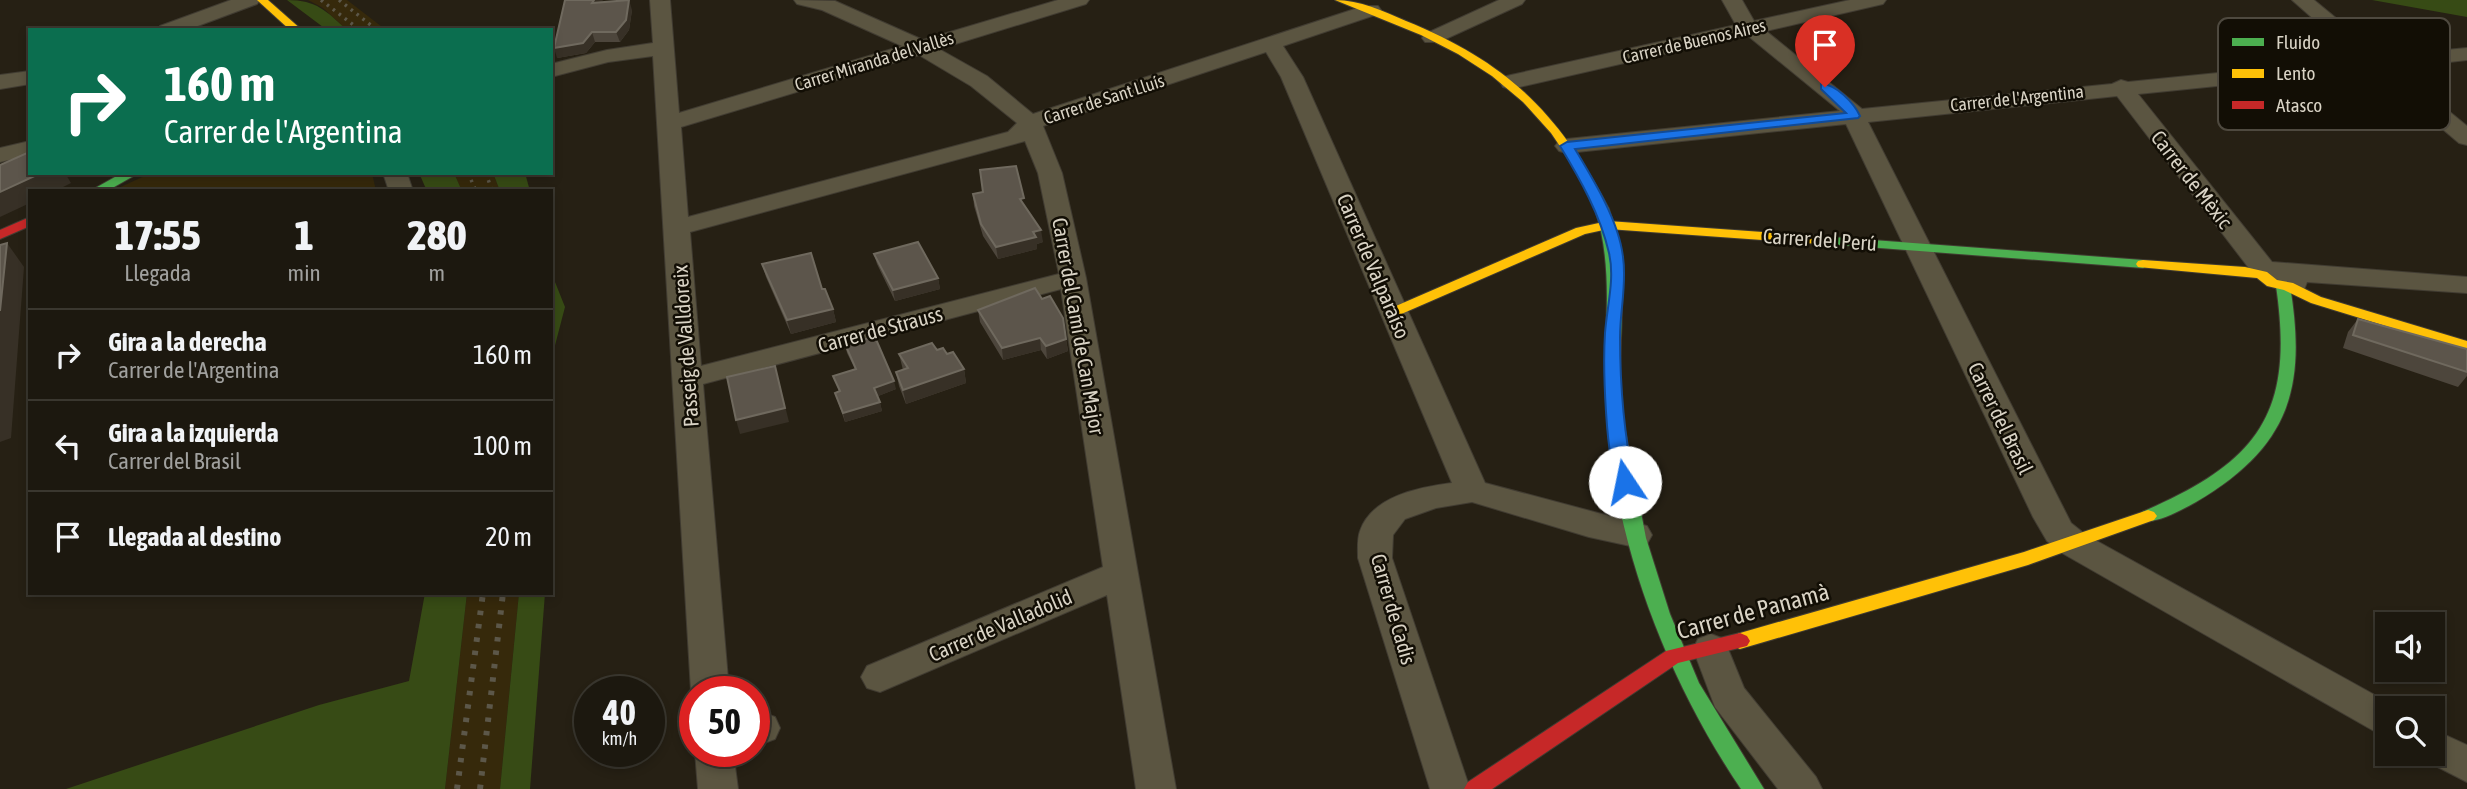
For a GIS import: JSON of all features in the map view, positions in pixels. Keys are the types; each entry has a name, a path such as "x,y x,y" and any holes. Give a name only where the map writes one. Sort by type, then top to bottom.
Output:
{"street":[{"path":"173,28 250,0"},
{"path":"262,0 295,28"},
{"name":"Passeig de Valldoreix","path":"660,0 709,676"},
{"name":"Carrer del Camí de Can Major","path":"804,0 828,5 921,47 979,81 1030,123 1050,173 1073,278 1156,789"},
{"name":"Carrer Miranda del Vallès","path":"669,123 1079,0"},
{"path":"1340,0 1371,10 1432,38 1475,59 1511,82 1527,97 1567,146 1594,191 1616,253 1618,283 1612,335 1615,430 1635,535 1672,656 1698,707 1753,789"},
{"path":"1432,38 1515,0"},
{"name":"Carrer del Brasil","path":"1732,0 1744,23 1844,101 1854,116 2049,517 2059,532 2074,544 2375,713"},
{"name":"Carrer de Buenos Aires","path":"1511,82 1876,0"},
{"path":"2302,0 2324,18"},
{"name":"Carrer de Sant Lluís","path":"677,228 1016,137 1030,123 1371,10"},
{"name":"Carrer de Valparaíso","path":"1272,44 1292,77 1472,491"},
{"path":"553,70 607,56 662,48"},
{"path":"0,82 28,77"},
{"name":"Carrer de l'Argentina","path":"1567,146 2218,79"},
{"name":"Carrer de Mèxic","path":"2121,88 2277,278"},
{"path":"2450,124 2467,138"},
{"path":"0,155 28,148"},
{"path":"100,189 129,175"},
{"path":"0,235 28,222"},
{"name":"Carrer del Perú","path":"1394,312 1581,231 1608,225 2245,271 2277,278 2467,285"},
{"name":"Carrer de Strauss","path":"687,379 1073,278"},
{"path":"2277,278 2316,300 2467,345"},
{"name":"Carrer de Panamà","path":"1475,789 1672,656 1712,649 2074,544 2200,494 2233,470 2262,440 2283,404 2292,365 2294,335 2277,278"},
{"name":"Carrer de Cadis","path":"1450,789 1375,558 1376,532 1393,511 1433,497 1472,491 1589,525 1635,535"},
{"name":"Carrer de Valladolid","path":"880,677 1121,574"},
{"path":"1712,649 1728,696 1802,789"},
{"path":"2445,753 2467,765"},
{"path":"716,767 718,789"}],"shaded area":[{"path":"308,0 347,0 383,28 345,28 323,8"},
{"path":"147,175 372,175 376,189 116,189"},
{"path":"455,175 494,175 499,189 461,189"},
{"path":"467,595 519,595 500,789 445,789"}],"green space":[{"path":"287,0 314,4 345,28 324,28"},
{"path":"2372,0 2467,0 2467,17"},
{"path":"420,175 455,175 461,189 426,189"},
{"path":"494,175 526,175 529,189 499,189"},
{"path":"553,277 565,307 553,353"},
{"path":"425,595 467,595 445,789 66,789 319,705 409,681"},
{"path":"519,595 545,595 530,789 500,789"}],"building":[{"path":"565,0 594,0 592,3 629,0 626,20 616,32 592,32 583,43 554,48"},
{"path":"27,153 28,175 37,175 0,192 0,165"},
{"path":"1016,166 1024,198 1020,199 1041,230 1033,232 1036,237 996,247 981,224 973,194 983,192 980,170"},
{"path":"918,242 938,278 893,290 874,254"},
{"path":"7,243 0,311 0,245"},
{"path":"811,253 822,289 825,289 833,309 787,320 762,264"},
{"path":"1035,288 1042,299 1050,296 1063,318 1066,339 1046,346 1040,338 1002,348 978,310"},
{"path":"2358,319 2467,349 2467,372 2353,335"},
{"path":"875,337 894,381 874,388 880,402 843,413 835,393 840,391 833,376 856,369 845,344"},
{"path":"932,343 937,350 943,348 947,354 953,352 964,369 903,390 896,372 908,368 899,354"},
{"path":"775,366 785,408 736,420 727,377"}],"railway":[{"path":"321,0 357,28"},
{"path":"339,0 374,28"},
{"path":"469,175 475,189"},
{"path":"487,175 491,189"},
{"path":"457,789 483,595"},
{"path":"480,789 503,595"}],"traffic: fast":[{"path":"100,189 129,175"},
{"path":"1602,209 1610,232 1616,277 1613,370 1615,420 1637,538 1674,651 1709,721 1753,789"},
{"path":"1819,240 2143,264"},
{"path":"2148,516 2187,500 2219,480 2246,457 2267,431 2282,401 2289,367 2290,328 2283,286"}],"traffic: slow":[{"path":"262,0 295,28"},
{"path":"1340,0 1425,32 1497,74 1528,100 1555,130 1580,167 1602,209"},
{"path":"1394,312 1581,231 1608,225 1819,240"},
{"path":"2143,264 2245,271 2262,275 2272,283 2288,286 2316,300 2467,346"},
{"path":"1740,641 2028,558 2148,516"}],"traffic: jam":[{"path":"0,235 28,222"},
{"path":"1475,789 1673,656 1740,641"}],"route":[{"path":"1625,482 1615,430 1612,335 1618,283 1616,253 1594,191 1567,146 1854,116 1844,101 1825,87"}]}
